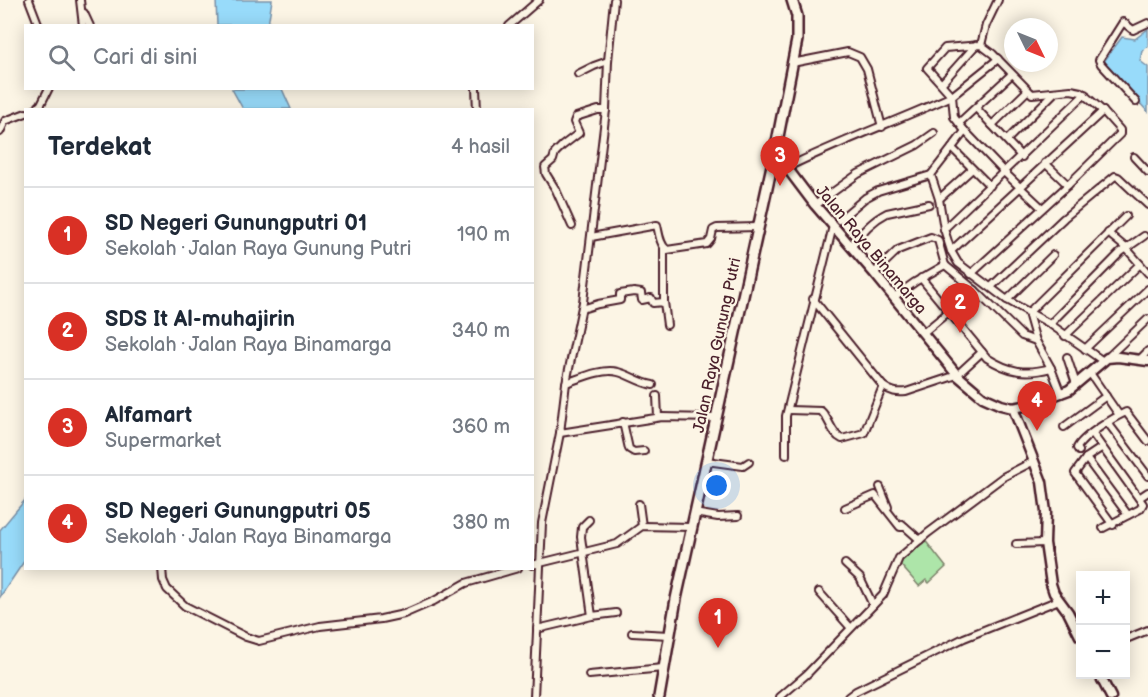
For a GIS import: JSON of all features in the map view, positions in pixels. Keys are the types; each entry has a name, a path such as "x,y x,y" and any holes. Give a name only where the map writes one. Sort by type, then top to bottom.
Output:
{"main road":[{"name":"Jalan Raya Gunung Putri","path":"659,697 691,527 775,152 798,25 792,0"}],"street":[{"path":"29,0 38,24"},
{"path":"80,0 83,24"},
{"path":"512,24 539,0"},
{"path":"534,697 543,515 560,433 566,383 582,309 606,110 614,0"},
{"path":"942,83 979,45 998,0"},
{"path":"82,9 89,24"},
{"path":"1136,102 1099,60 1123,22 1133,30 1148,23"},
{"path":"971,274 1068,185 1121,133 1085,94 1071,90 1032,94 998,59 979,45 945,48 928,64 927,68 952,96 953,112 959,123 1005,173 1042,208"},
{"path":"791,63 848,52 860,57 867,69 882,127"},
{"path":"786,168 829,147 882,127 952,96 998,59"},
{"path":"578,74 608,61"},
{"path":"959,123 1012,74"},
{"path":"37,108 48,90"},
{"path":"476,90 477,108"},
{"path":"992,125 1028,90"},
{"path":"1007,140 1055,93"},
{"path":"944,229 1085,94"},
{"path":"976,108 1022,156"},
{"path":"572,226 546,174 545,166 553,160 555,153 562,146 579,133 574,122 576,117 598,110 606,110"},
{"path":"951,251 1103,111"},
{"path":"0,132 5,121 24,114"},
{"path":"786,455 785,423 813,299 836,223 865,198 879,191 931,175 965,131"},
{"path":"815,205 858,174 917,145 934,133"},
{"path":"952,148 971,170 990,186"},
{"name":"Jalan Raya Binamarga","path":"775,152 815,205 836,223 851,247 957,375 983,397 1013,408"},
{"path":"1134,157 1148,172"},
{"path":"1045,163 1068,185"},
{"path":"939,199 971,170"},
{"path":"931,175 951,251 958,263 971,274 991,286 1007,300 1105,359 1118,357 1144,360 1148,351"},
{"path":"991,286 1064,218 1115,176 1148,205"},
{"path":"851,247 856,239 881,216 929,204"},
{"path":"1028,313 1126,216"},
{"path":"591,237 657,225 664,248 664,302 667,324"},
{"path":"664,248 667,250 706,244 710,241 713,230 717,228 757,227"},
{"path":"1108,233 1126,248 1148,273"},
{"path":"1050,324 1126,248 1144,236"},
{"path":"874,273 898,250 934,237 938,240 945,265 975,290 1022,336 1036,341"},
{"path":"1007,300 1053,255"},
{"path":"1065,336 1140,264"},
{"path":"894,297 945,265"},
{"path":"921,278 987,358 1014,372 1034,373 1051,368"},
{"path":"1085,349 1148,289"},
{"path":"923,333 975,290"},
{"path":"582,309 617,301 620,300 620,294 634,292 641,293 642,300 651,298 653,303 664,302"},
{"path":"813,299 890,391 898,393 957,375 982,352"},
{"path":"1028,313 1036,341 1051,368 1061,394"},
{"path":"1076,628 1051,584 1045,543 1045,496 1013,408 1061,394 1090,373 1148,319"},
{"path":"1067,357 1076,384"},
{"path":"566,383 613,371 653,385"},
{"path":"1090,373 1119,415"},
{"path":"789,410 821,411 827,417 835,435 842,439 860,435 867,427 884,386"},
{"path":"657,396 658,417"},
{"path":"1064,428 1106,396"},
{"path":"1079,451 1078,444 1126,412 1148,441"},
{"path":"560,433 658,417 716,418"},
{"path":"623,422 629,449 634,452 644,451"},
{"path":"1108,423 1148,476"},
{"path":"1092,433 1142,502 1142,507 1113,525 1103,528"},
{"path":"1101,448 1086,458 1075,473 1113,525"},
{"path":"1086,458 1128,516"},
{"path":"706,461 743,466 749,462"},
{"path":"780,697 807,674 886,590 898,558 1003,477 1034,461"},
{"path":"880,487 886,505 920,540"},
{"path":"1139,498 1148,492"},
{"path":"845,508 875,495 900,527 905,527"},
{"path":"639,504 642,526"},
{"path":"694,513 718,517 738,516"},
{"path":"589,520 581,529 592,616"},
{"path":"534,565 617,544 642,526 691,527"},
{"path":"1016,544 1045,543"},
{"path":"845,564 862,582 873,605"},
{"path":"162,570 167,589 185,606 246,637 259,641 320,626 404,614 466,583 511,570"},
{"path":"819,592 850,627"},
{"path":"848,697 964,638 1059,600"},
{"path":"537,629 592,616 616,613"},
{"path":"1130,637 1148,630"},
{"path":"633,633 669,635"},
{"path":"589,675 663,668"},
{"path":"1101,679 1110,697"}],"green space":[{"path":"924,539 946,567 929,583 926,580 919,586 898,562"}],"water":[{"path":"216,0 272,0 268,24 217,24"},
{"path":"1148,29 1148,46 1142,51 1140,61 1148,67 1148,112 1106,66 1105,60 1122,37 1135,39"},
{"path":"233,90 282,90 291,108 242,108"},
{"path":"24,501 24,561 0,597 0,530"}],"place":[{"name":"Alfamart","path":"780,186"},
{"name":"SDS It Al-muhajirin","path":"960,333"},
{"name":"SD Negeri Gunungputri 05","path":"1037,431"},
{"name":"SD Negeri Gunungputri 01","path":"718,648"}]}
